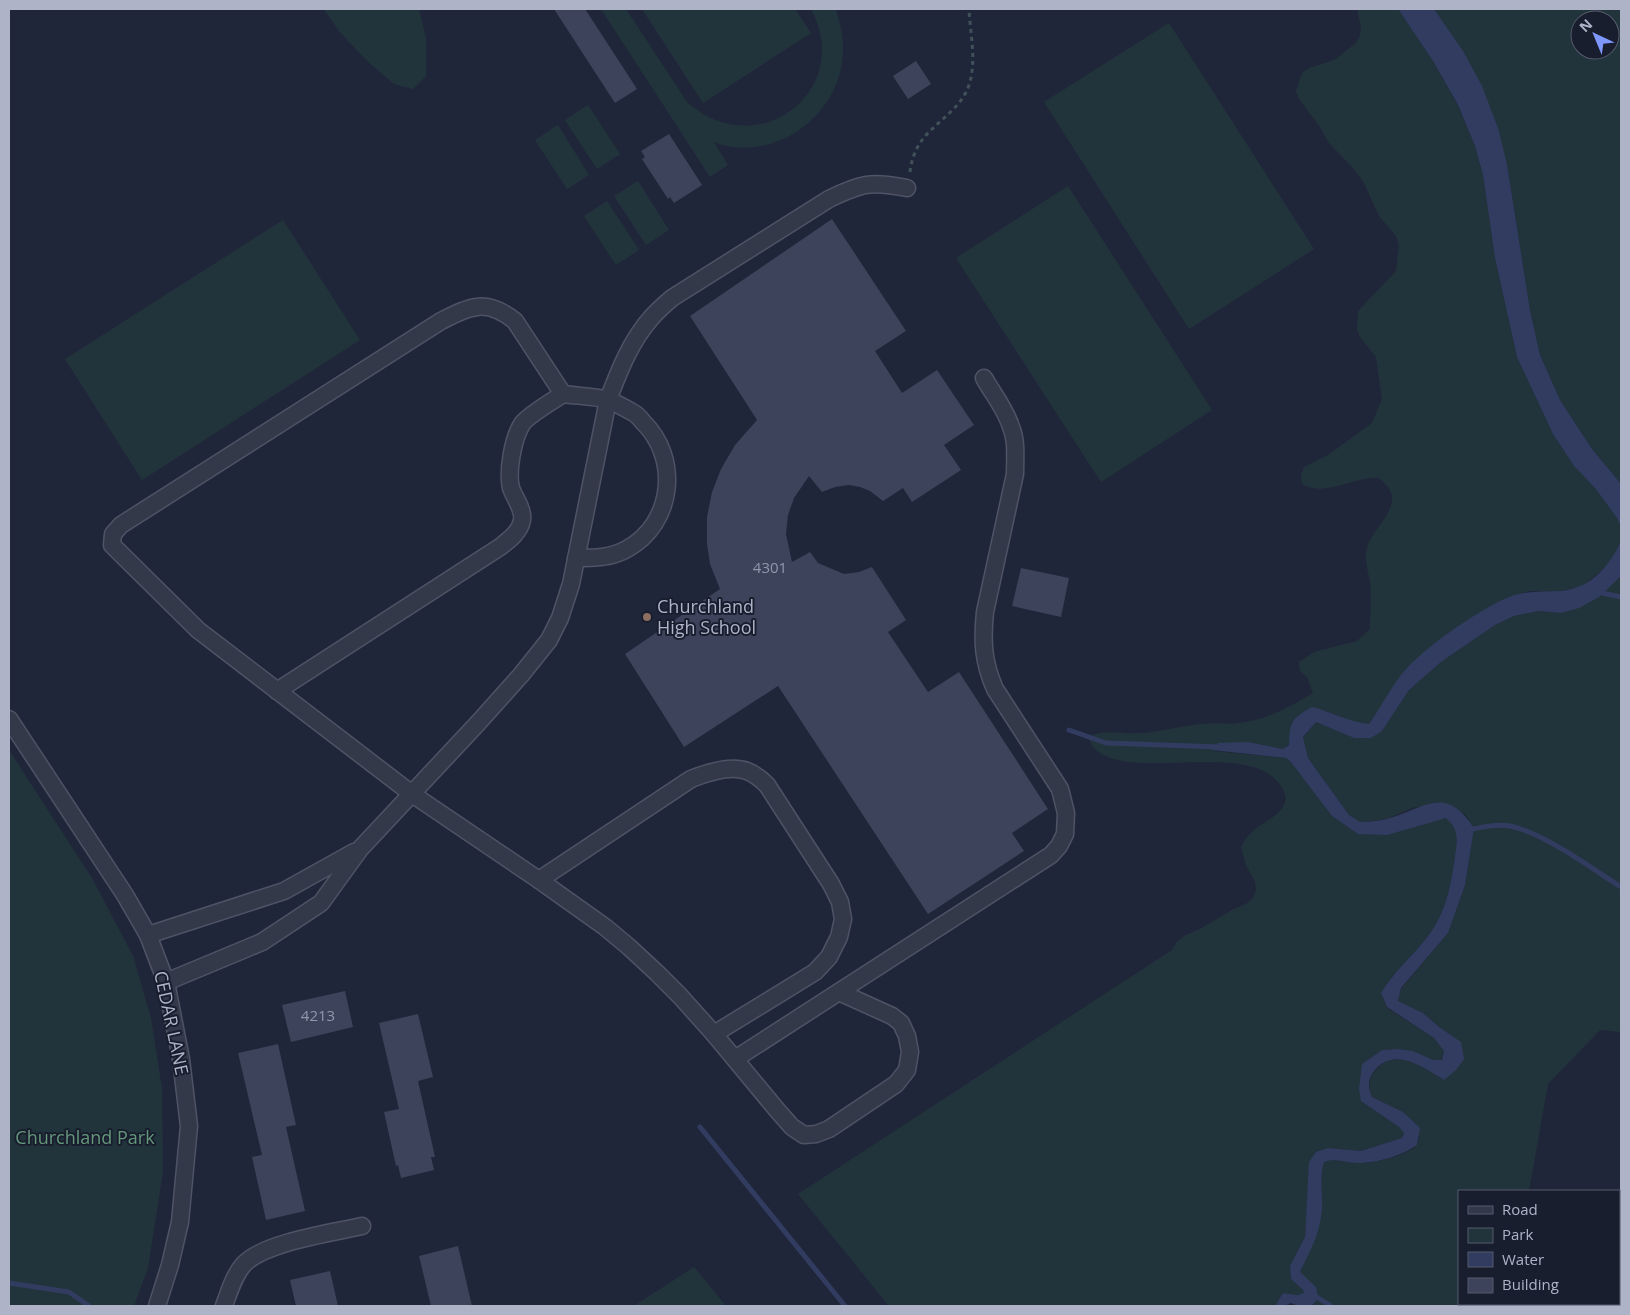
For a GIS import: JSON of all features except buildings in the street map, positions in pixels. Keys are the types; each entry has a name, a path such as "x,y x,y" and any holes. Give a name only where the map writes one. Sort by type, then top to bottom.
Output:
{"street":[{"path":"166,982 262,942 320,902 360,849 521,675 549,640 560,618 571,584 608,400 617,375 634,341 652,317 672,298 829,199 854,187 880,183 907,188"},
{"path":"563,394 515,321 504,312 492,307 479,306 463,310 441,321 122,525 113,534 112,545 198,630 412,794 539,880 605,927 629,947 658,973 714,1034 792,1127 804,1135 816,1134 829,1129 896,1084 907,1070 910,1052 908,1036 901,1023 892,1016 839,992"},
{"path":"735,1059 1051,855 1059,846 1065,834 1066,813 1060,789 995,689 987,671 983,633 985,612 1014,474 1015,442 1011,426 984,378"},
{"path":"277,691 500,547 513,536 521,525 523,517 511,486 509,470 513,450 523,423 563,394 608,400 634,413 653,431 665,456 668,482 663,508 649,532 628,549 602,558 576,558"},
{"name":"CEDAR LANE","path":"9,719 125,895 148,934 166,982 181,1058 189,1126 180,1222 170,1265 157,1306"},
{"path":"539,880 691,779 709,772 731,770 745,770 757,776 767,785 831,884 840,902 843,919 839,937 829,957 815,972 714,1034"},
{"path":"148,934 284,891 360,849"},
{"path":"224,1306 232,1285 244,1264 264,1250 362,1226"}],"path":[{"path":"907,188 912,162 920,143 965,96 970,84 972,66 969,9"}],"green space":[{"path":"324,9 419,9 426,38 426,76 413,89 394,84 365,59 339,31"},
{"path":"601,9 626,9 687,102 714,119 742,126 769,122 792,110 810,91 820,67 821,39 811,9 836,10 843,40 842,66 835,86 825,104 811,120 794,133 775,142 754,147 732,147 714,142 728,165 710,177"},
{"path":"642,9 795,9 811,33 703,103"},
{"path":"1357,9 1398,9 1433,61 1458,106 1475,146 1483,175 1495,258 1517,357 1553,434 1574,466 1595,488 1617,518 1621,527 1621,541 1612,560 1581,587 1561,591 1529,591 1502,600 1375,715 1369,724 1355,723 1327,711 1283,749 1248,742 1213,751 1286,758 1292,762 1332,816 1358,834 1447,818 1454,827 1457,840 1452,878 1439,918 1428,936 1381,993 1387,1008 1434,1038 1444,1051 1441,1060 1433,1060 1413,1051 1397,1049 1382,1050 1362,1064 1361,1101 1404,1132 1402,1138 1361,1151 1328,1148 1307,1203 1305,1237 1290,1266 1291,1279 1303,1290 1304,1294 1283,1293 1275,1306 889,1306 798,1194 1172,950 1184,936 1246,904 1253,898 1256,890 1255,881 1246,865 1241,847 1256,828 1276,815 1283,807 1285,797 1280,785 1263,771 1238,764 1120,761 1100,753 1088,737 1107,732 1140,733 1206,723 1234,724 1268,716 1313,693 1307,677 1300,671 1299,662 1314,652 1357,641 1370,629 1371,588 1366,552 1369,542 1391,507 1392,496 1390,490 1379,478 1359,480 1330,488 1311,488 1302,484 1301,475 1304,467 1328,455 1372,423 1382,399 1376,357 1360,337 1357,329 1358,311 1396,271 1399,245 1396,236 1379,216 1364,183 1354,169 1329,143 1320,127 1299,99 1296,91 1302,73 1309,68 1334,60 1355,44 1360,36 1361,27"},
{"path":"1434,9 1621,9 1621,484 1592,449 1560,400 1540,355 1530,310 1507,164"},
{"path":"1169,23 1314,249 1189,329 1044,102"},
{"path":"588,105 620,154 597,169 565,120"},
{"path":"558,125 589,175 567,189 535,140"},
{"path":"638,181 669,230 646,245 614,196"},
{"path":"1068,186 1212,410 1101,482 956,258"},
{"path":"607,201 639,250 616,265 584,216"},
{"path":"283,220 360,340 142,480 65,359"},
{"path":"1621,576 1621,1032 1600,1030 1548,1084 1529,1190 1458,1190 1458,1305 1558,1306 1312,1306 1314,1305 1300,1273 1322,1210 1321,1172 1324,1162 1334,1160 1357,1163 1375,1162 1407,1152 1418,1143 1419,1137 1403,1112 1372,1097 1369,1084 1370,1078 1382,1064 1391,1060 1400,1060 1418,1065 1444,1080 1460,1042 1423,1013 1398,1002 1401,989 1448,933 1465,885 1474,828 1465,814 1415,807 1386,819 1360,823 1349,815 1308,758 1303,738 1316,722 1354,738 1382,731 1409,690 1441,662 1495,625 1514,616 1539,611 1561,613"},
{"name":"Churchland Park","path":"9,750 93,880 133,956 151,1018 162,1089 163,1171 148,1268 134,1306 9,1306"},
{"path":"694,1267 726,1306 634,1306"}],"water":[{"path":"1398,9 1434,9 1463,51 1482,86 1498,128 1507,164 1530,310 1540,355 1560,400 1592,449 1621,484 1621,527 1617,518 1595,488 1574,466 1553,434 1517,357 1495,258 1483,175 1475,146 1458,105 1433,61"},
{"path":"1621,541 1621,576 1599,597 1579,608 1561,613 1539,611 1514,616 1495,625 1441,662 1409,690 1382,731 1371,738 1354,738 1316,722 1303,737 1308,758 1349,815 1360,822 1387,819 1424,805 1444,803 1454,806 1474,828 1465,885 1448,933 1401,988 1398,1001 1423,1013 1461,1042 1464,1059 1456,1070 1444,1080 1418,1065 1400,1059 1382,1064 1374,1071 1370,1077 1369,1084 1372,1097 1403,1112 1420,1128 1417,1145 1398,1155 1376,1161 1357,1163 1333,1160 1324,1162 1321,1180 1322,1209 1319,1226 1300,1272 1316,1287 1318,1297 1312,1306 1298,1306 1291,1303 1284,1306 1275,1306 1283,1293 1297,1295 1304,1293 1291,1279 1290,1266 1305,1237 1309,1162 1316,1152 1328,1148 1361,1151 1402,1138 1404,1133 1399,1127 1361,1101 1359,1089 1362,1064 1382,1050 1397,1049 1413,1051 1433,1060 1442,1060 1444,1051 1434,1038 1387,1007 1381,993 1428,936 1439,918 1449,888 1455,856 1456,831 1446,818 1387,835 1358,834 1332,816 1286,758 1212,750 1218,743 1248,742 1283,749 1289,745 1293,722 1312,707 1369,724 1403,673 1417,658 1452,631 1477,614 1508,597 1522,593 1560,591 1580,586 1604,568 1611,560"}],"waterway":[{"path":"1597,592 1621,597"},
{"path":"1069,730 1106,743 1221,747"},
{"path":"1468,830 1500,825 1523,830 1552,843 1621,887"},
{"path":"700,1127 845,1306"},
{"path":"9,1283 69,1292 89,1306"},
{"path":"1312,1294 1331,1306"}],"place":[{"name":"Churchland High School","path":"647,617"}]}
